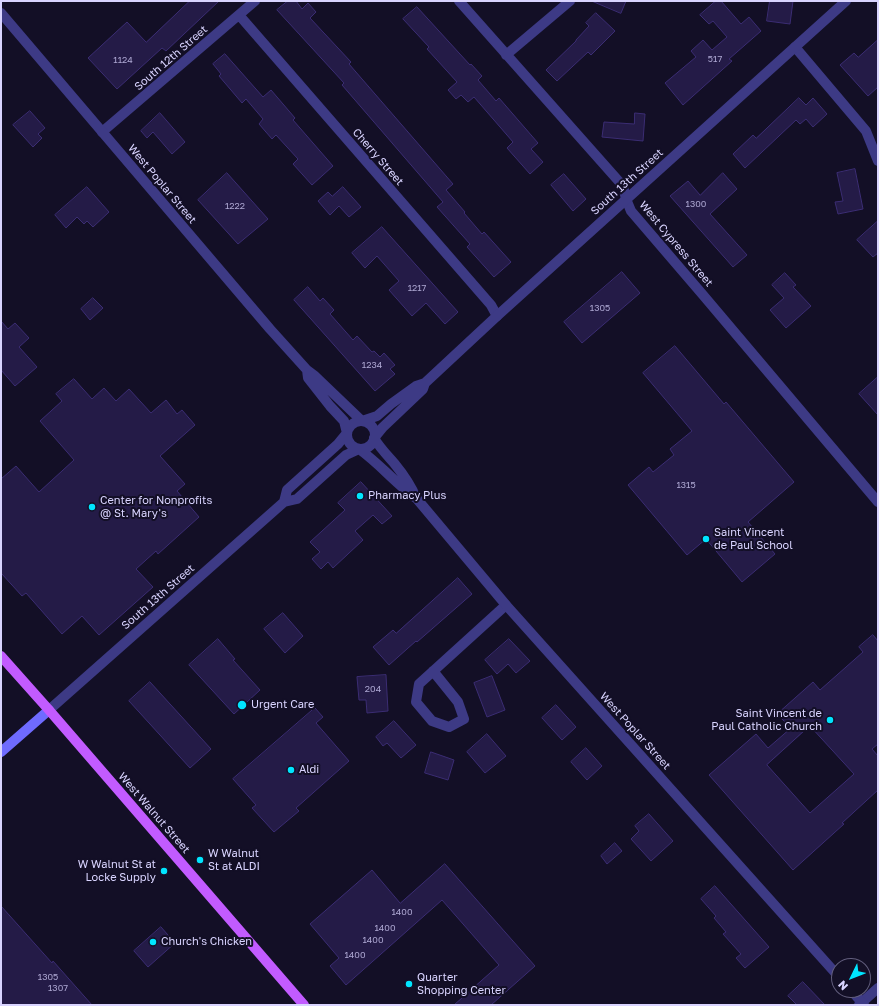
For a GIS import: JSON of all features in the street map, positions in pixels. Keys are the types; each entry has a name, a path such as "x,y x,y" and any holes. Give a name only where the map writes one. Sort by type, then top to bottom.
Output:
{"main road":[{"name":"West Walnut Street","path":"1,656 303,1005"},
{"path":"1,752 49,710"}],"street":[{"name":"South 12th Street","path":"102,132 255,1"},
{"name":"West Cypress Street","path":"459,1 623,186 631,211 878,502"},
{"path":"506,55 570,1"},
{"name":"South 13th Street","path":"362,421 377,416 416,386 425,382 846,1"},
{"name":"West Poplar Street","path":"1,14 264,323 307,370 362,421"},
{"name":"Cherry Street","path":"239,15 490,305 497,316"},
{"path":"795,47 866,131 878,161"},
{"name":"West Poplar Street","path":"307,370 308,378 344,421 346,433"},
{"name":"South 13th Street","path":"374,438 383,427 423,389 425,382"},
{"path":"358,421 362,421 367,422 373,429 374,438 368,446 359,449 355,448 348,442 346,433 350,425 358,421"},
{"name":"South 13th Street","path":"284,502 287,490 338,444 346,433"},
{"name":"West Poplar Street","path":"374,438 379,448 394,463 411,485 417,499"},
{"name":"South 13th Street","path":"49,710 284,502 297,499 346,455 359,449"},
{"name":"West Poplar Street","path":"359,449 372,459 407,492 417,499 506,605 831,968"},
{"path":"433,671 458,702 464,719 449,727 432,722 416,702 419,684 433,671 506,605"},
{"path":"861,1004 878,988"}],"building":[{"path":"190,1 219,1 166,51 162,48 117,89 88,58 127,22 146,42"},
{"path":"288,1 296,1 302,9 308,3 316,12 310,18 351,62 349,64 453,184 446,190 482,234 484,232 511,262 494,277 467,247 470,244 437,207 443,202 342,85 344,83 277,10"},
{"path":"592,1 626,1 621,13"},
{"path":"716,1 721,1 741,24 749,17 761,31 729,59 732,61 683,105 665,83 696,57 691,51 703,40 712,50 727,37 713,21 709,24 700,15"},
{"path":"770,1 793,1 790,24 767,21"},
{"path":"417,7 482,76 478,80 496,101 499,98 538,143 531,149 543,162 530,174 507,148 513,142 474,97 468,102 461,95 456,99 448,90 457,82 427,49 429,47 403,19"},
{"path":"596,13 615,31 591,55 588,52 557,81 546,70 576,41 589,26 586,23"},
{"path":"878,40 878,87 868,96 840,65 854,53 858,57"},
{"path":"225,54 263,97 271,90 295,118 293,120 333,166 312,185 293,164 298,159 276,135 272,139 259,124 263,119 246,99 242,103 219,76 221,74 213,64"},
{"path":"799,98 806,105 813,98 827,114 813,127 806,119 800,124 796,120 745,168 733,154 753,135 756,138"},
{"path":"30,111 45,128 38,134 42,138 33,147 13,125"},
{"path":"160,113 185,142 172,154 153,132 147,138 141,131"},
{"path":"635,113 645,114 643,141 602,137 604,122 634,124"},
{"path":"855,169 863,209 838,214 835,202 843,201 837,173"},
{"path":"227,173 268,219 238,244 198,200"},
{"path":"723,173 737,189 710,214 747,255 733,267 670,196 688,181 700,195"},
{"path":"564,174 586,199 573,211 551,185"},
{"path":"87,187 109,212 93,227 87,221 84,224 77,217 66,228 55,215"},
{"path":"343,187 361,207 349,217 339,206 330,215 318,201 328,192 332,196"},
{"path":"878,221 878,253 873,257 857,240"},
{"path":"382,227 458,312 445,324 426,303 412,316 389,290 399,281 377,256 365,268 352,253"},
{"path":"622,272 640,293 582,343 564,322"},
{"path":"785,273 796,285 793,287 811,306 786,328 770,310 784,298 772,285"},
{"path":"308,287 320,301 323,298 334,310 330,314 353,340 357,336 372,352 374,351 380,357 384,353 395,365 390,369 395,374 375,391 294,300"},
{"path":"93,298 103,308 90,320 81,309"},
{"path":"1,321 8,329 15,323 29,338 19,347 37,367 15,386 1,370"},
{"path":"675,346 724,404 726,402 794,482 748,522 775,554 742,582 706,539 687,555 628,485 649,467 653,472 674,455 670,449 692,431 643,373"},
{"path":"878,377 878,415 859,394"},
{"name":"Center for Nonprofits @ St. Mary's","path":"74,379 92,399 104,388 116,401 129,389 151,413 166,400 177,414 182,410 195,425 160,456 185,484 177,491 199,517 158,554 156,551 136,569 153,587 99,635 82,616 62,634 26,593 22,596 1,573 1,479 16,466 39,492 74,460 40,421 62,401 56,394"},
{"path":"361,482 392,516 382,524 373,515 355,531 363,540 333,568 328,562 321,569 312,559 320,552 310,542 345,510 338,503"},
{"path":"458,578 472,594 389,665 373,647 393,630 396,633"},
{"path":"283,613 303,636 285,653 264,629"},
{"path":"873,635 878,641 878,744 872,749 878,756 878,790 842,823 844,824 793,870 709,775 756,734 768,748 791,728 777,714 813,682 820,690 863,652 859,647","holes":["810,726 854,774 810,813 767,765"]},
{"path":"218,639 235,659 233,660 260,690 234,714 189,665"},
{"path":"509,639 530,661 516,673 508,664 497,674 485,660"},
{"path":"386,675 388,711 367,713 366,700 359,700 357,677"},
{"path":"492,676 505,710 487,717 474,683"},
{"path":"150,682 211,749 190,768 129,701"},
{"path":"556,705 576,727 562,740 542,718"},
{"name":"Aldi","path":"315,708 323,717 316,723 349,761 296,808 299,811 274,832 252,808 256,805 233,779"},
{"path":"394,721 416,745 401,758 387,743 383,746 376,737"},
{"path":"487,734 506,756 485,773 467,752"},
{"path":"586,748 602,766 587,780 571,762"},
{"path":"431,752 454,760 448,780 425,773"},
{"path":"649,814 673,841 651,861 631,839 639,831 635,826"},
{"path":"615,843 622,851 607,864 601,856"},
{"path":"445,864 535,966 491,1005 454,1005 499,965 442,900 346,985 330,966 339,958 310,924 372,870 400,903"},
{"path":"715,886 769,947 745,968 736,958 741,954 723,934 726,932 714,918 716,916 701,899"},
{"path":"1,906 52,963 53,961 92,1005 1,1005"},
{"path":"161,927 175,943 148,967 134,951"},
{"path":"803,982 825,1005 797,1005 788,996"}],"place":[{"name":"Pharmacy Plus","path":"360,496"},
{"name":"Center for Nonprofits @ St. Mary's","path":"92,507"},
{"name":"Saint Vincent de Paul School","path":"706,539"},
{"name":"Urgent Care","path":"242,705"},
{"name":"Saint Vincent de Paul Catholic Church","path":"830,720"},
{"name":"Aldi","path":"291,770"},
{"name":"W Walnut St at ALDI","path":"200,860"},
{"name":"W Walnut St at Locke Supply","path":"164,871"},
{"name":"Church's Chicken","path":"153,942"},
{"name":"Quarter Shopping Center","path":"409,984"}]}
